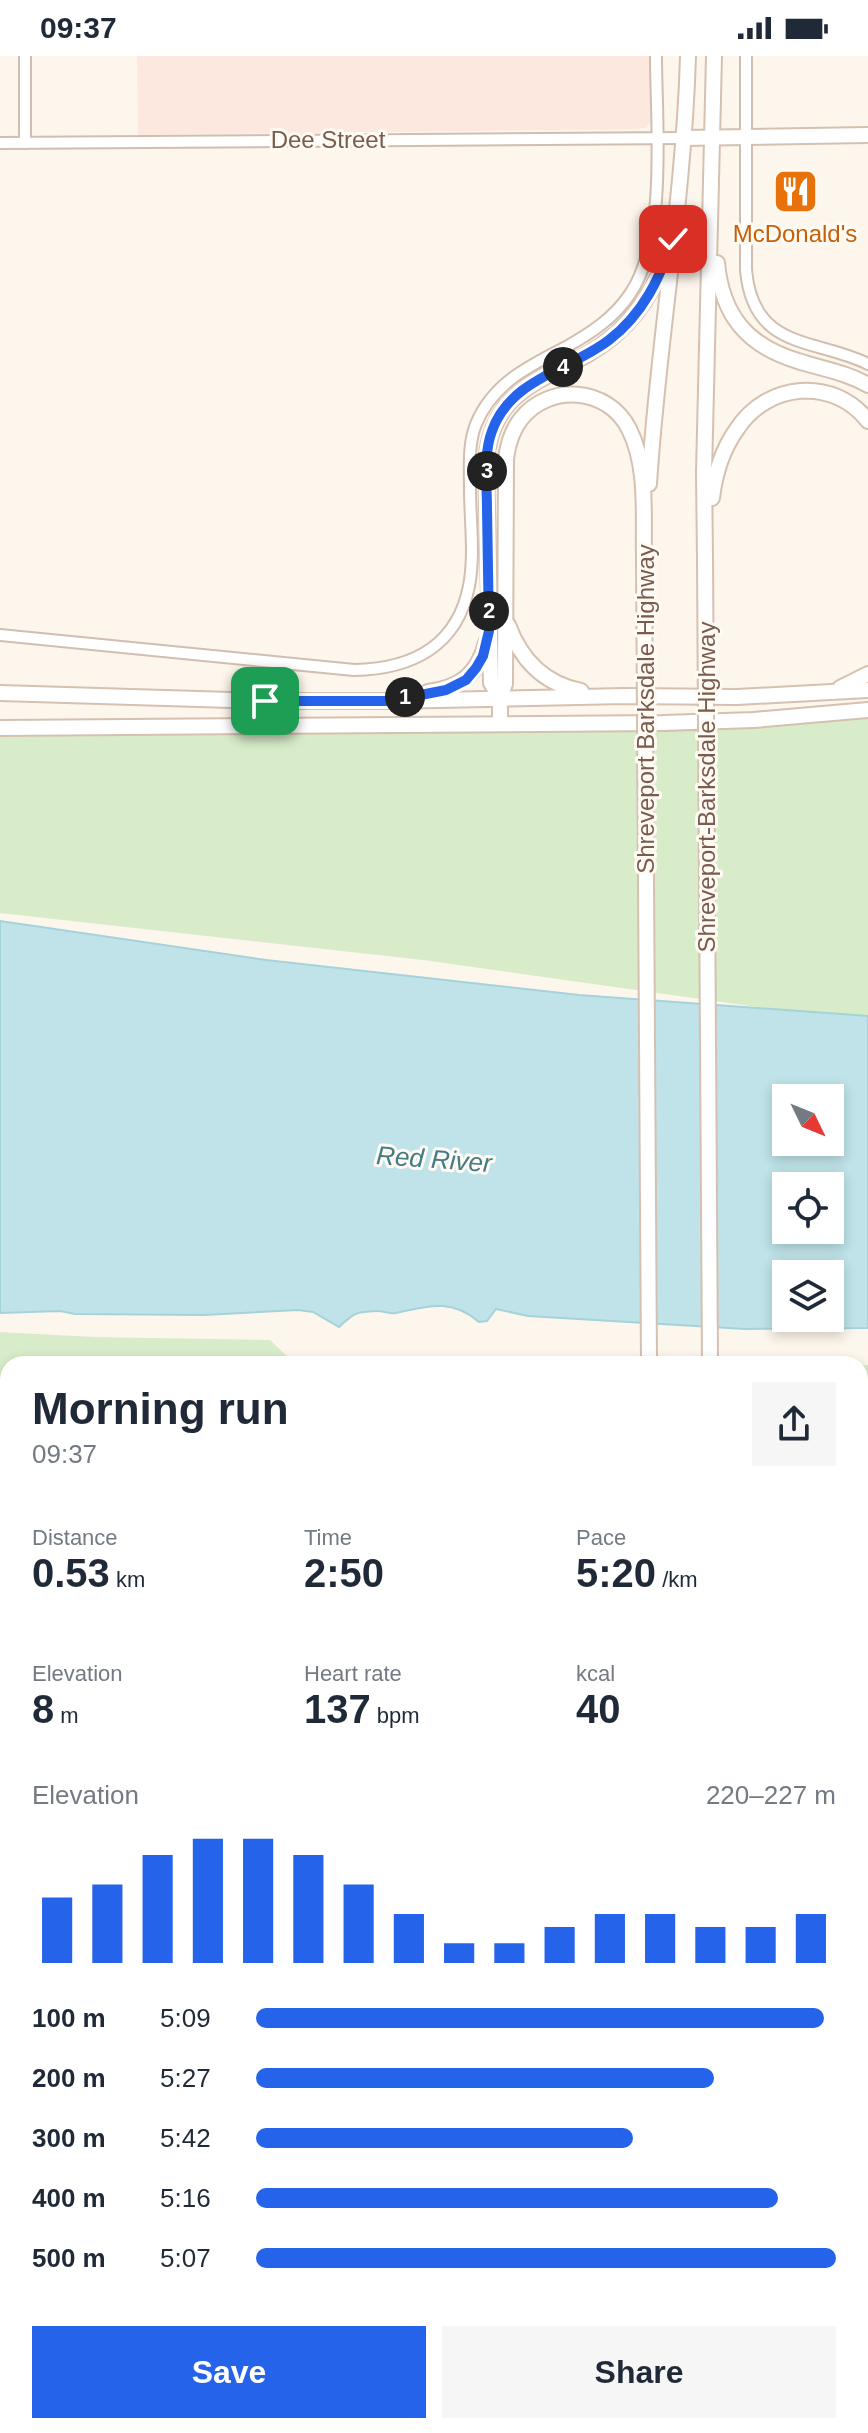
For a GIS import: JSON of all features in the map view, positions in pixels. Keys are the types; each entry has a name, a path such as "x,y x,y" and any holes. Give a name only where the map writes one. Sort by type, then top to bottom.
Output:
{"main road":[{"name":"Shreveport Barksdale Highway","path":"649,1356 644,556 651,452 670,290 688,56"},
{"path":"709,281 701,261 714,56"},
{"path":"683,138 868,135"},
{"path":"707,138 711,210 723,300 741,327 770,351 840,372 868,385"},
{"name":"Shreveport-Barksdale Highway","path":"710,1356 704,473 711,210"},
{"path":"500,698 491,683 489,631 486,464 492,430 504,407 528,386 596,349 629,322 652,292 673,239"},
{"path":"705,558 714,481 721,459 737,429 756,408 789,392 820,390 843,399 868,421"},
{"path":"500,724 500,698 505,684 506,458 514,429 531,408 557,395 586,395 614,409 625,422 636,444 642,476 644,556"},
{"path":"506,618 522,655 554,682 582,691 625,696"},
{"path":"390,701 446,690 466,680 483,656 489,631"},
{"path":"813,694 839,688 868,674"},
{"path":"0,693 265,701 390,701 737,697 868,690"},
{"path":"0,728 663,723 754,720 868,710"}],"street":[{"path":"25,56 25,143"},
{"path":"0,635 354,670 390,668 408,663 444,638 463,605 469,585 470,455 476,424 491,398 514,375 598,327 614,314 641,274 655,209 656,56"},
{"path":"746,56 746,270 755,304 771,324 791,339 868,364"},
{"name":"Dee Street","path":"0,143 683,138"}],"shaded area":[{"path":"137,56 654,56 654,120 646,128 633,129 138,135"}],"green space":[{"path":"868,717 868,1016 772,1009 423,960 0,913 0,733 632,729 805,723"},
{"path":"0,1332 270,1340 287,1356 0,1356"}],"water":[{"name":"Red River","path":"0,921 266,960 579,995 868,1016 868,1328 844,1328 844,1260 772,1260 772,1329 528,1316 496,1309 487,1321 479,1322 459,1309 439,1306 394,1313 360,1313 339,1327 313,1312 298,1310 204,1315 75,1314 60,1311 0,1313"}],"place":[{"name":"McDonald's","path":"795,192"}],"route":[{"path":"265,701 390,701 446,690 466,680 483,656 489,631 486,464 492,430 511,399 537,380 606,342 629,322 652,292 673,239"}]}
